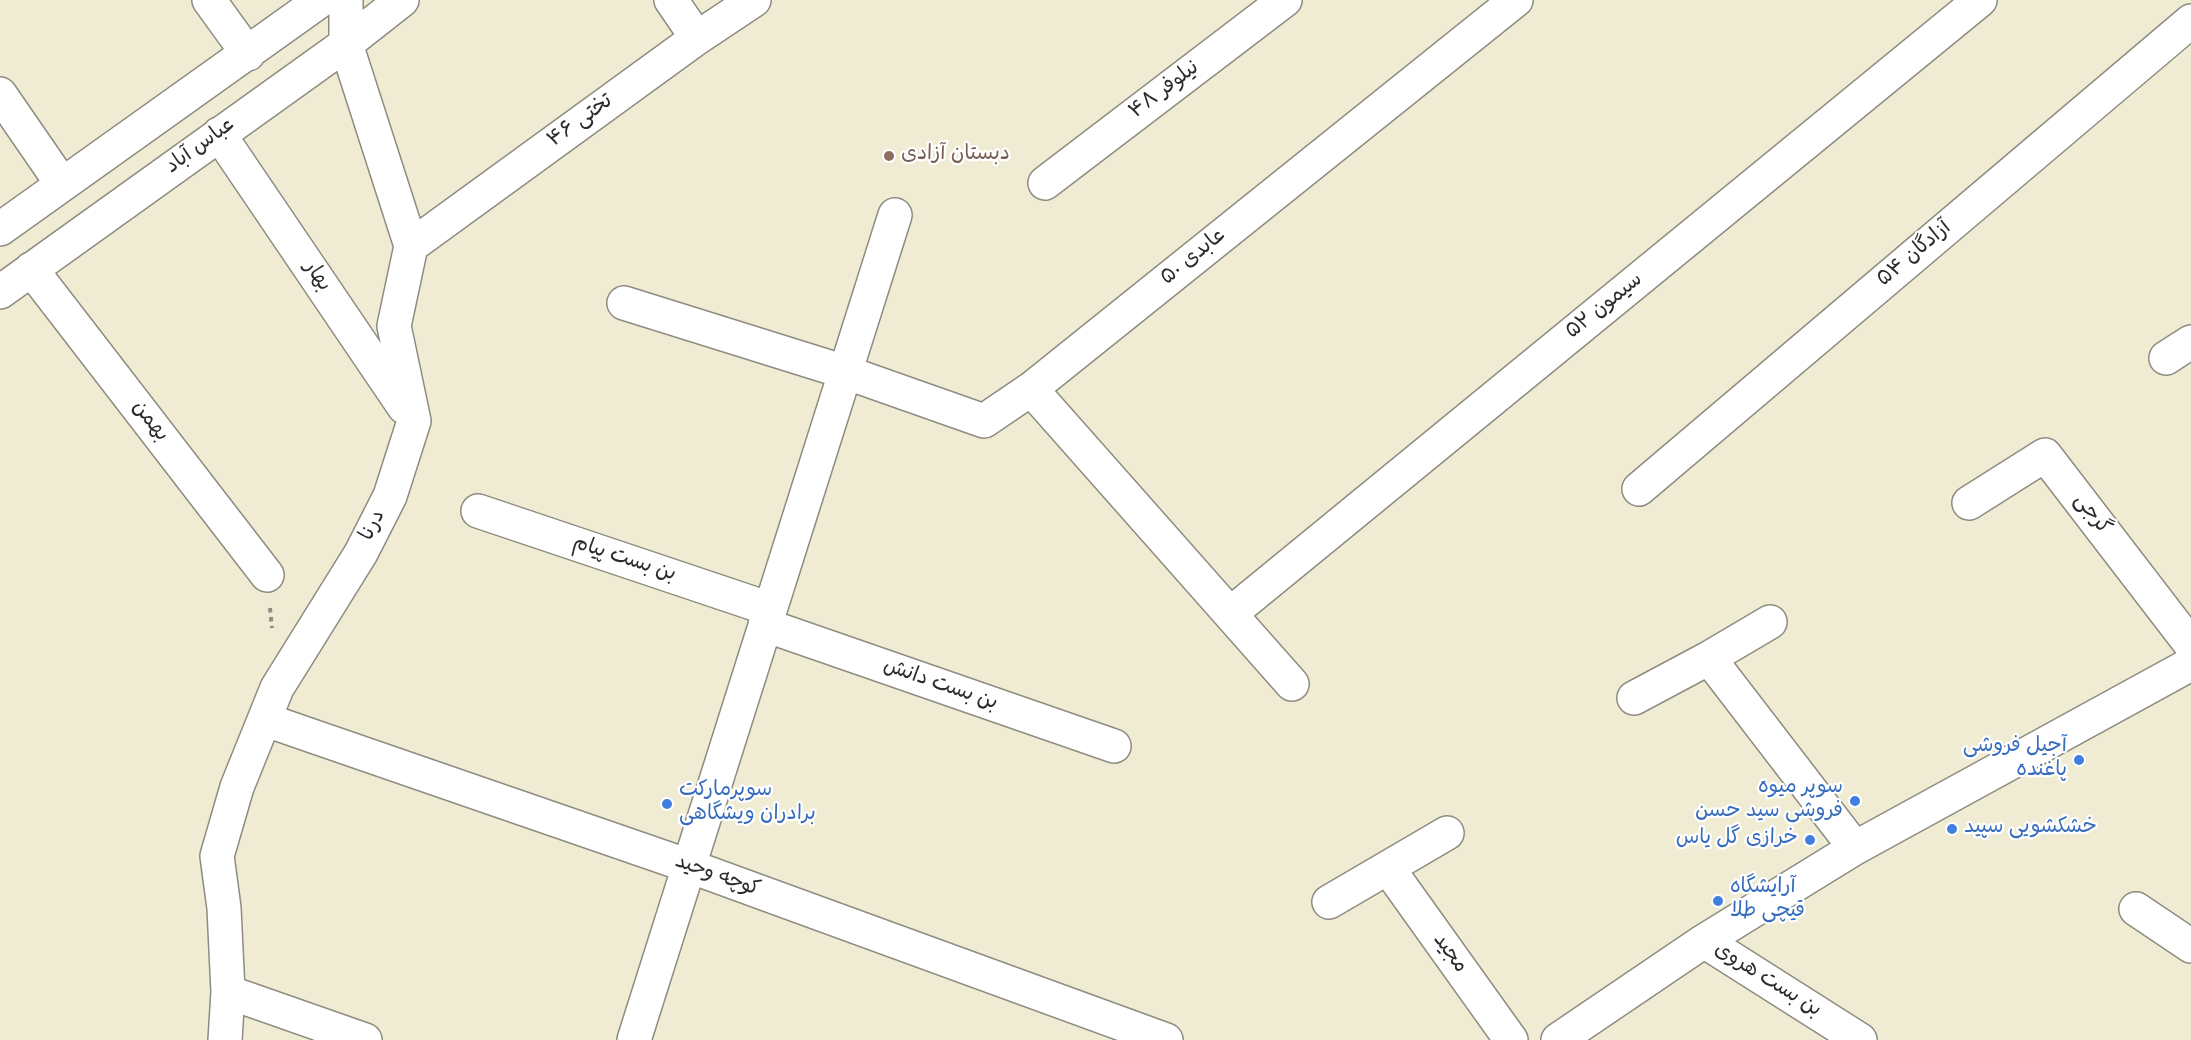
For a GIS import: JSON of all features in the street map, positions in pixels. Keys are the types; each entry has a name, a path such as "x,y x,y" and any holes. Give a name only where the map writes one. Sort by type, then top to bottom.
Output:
{"street":[{"path":"209,0 248,54"},
{"path":"0,229 321,0"},
{"name":"درنا","path":"225,1040 228,992 224,908 217,856 237,788 277,688 361,553 390,496 414,420 394,326 411,246 346,44 346,0"},
{"name":"عباس آباد","path":"0,292 346,44 402,0"},
{"path":"671,0 697,38"},
{"name":"تختی ۴۶","path":"411,246 697,38 754,0"},
{"name":"نیلوفر ۴۸","path":"1046,183 1285,0"},
{"name":"عابدی ۵۰","path":"845,372 984,422 1031,389 1516,0"},
{"name":"سیمون ۵۲","path":"1230,614 1980,0"},
{"name":"آزادگان ۵۴","path":"1639,489 2191,21"},
{"path":"0,94 62,184"},
{"name":"بهار","path":"219,134 414,420"},
{"path":"634,1040 895,215"},
{"name":"بهمن","path":"31,269 267,576"},
{"path":"624,303 845,372"},
{"path":"1031,389 1292,684"},
{"name":"گرجی","path":"1968,503 2045,455 2191,645"},
{"name":"بن بست پیام","path":"478,511 768,617"},
{"name":"بن بست دانش","path":"768,617 1114,746"},
{"path":"1634,698 1770,622"},
{"path":"1709,658 1855,848"},
{"path":"1558,1040 1704,941 1855,848 2191,664"},
{"name":"کوچه وحید","path":"266,720 689,866 1166,1040"},
{"path":"1329,903 1447,833"},
{"name":"مجید","path":"1388,868 1511,1040"},
{"path":"2136,909 2191,946"},
{"name":"بن بست هروی","path":"1704,941 1860,1040"},
{"path":"228,992 365,1040"}],"place":[{"name":"دبستان آزادی","path":"889,156"},
{"name":"آجیل فروشی پاغنده","path":"2079,760"},
{"name":"سوپر میوه فروشی سید حسن","path":"1855,801"},
{"name":"سوپرمارکت برادران ویشگاهی","path":"667,804"},
{"name":"خشکشویی سپید","path":"1952,829"},
{"name":"خرازی گل یاس","path":"1810,840"},
{"name":"آرایشگاه قیچی طلا","path":"1718,901"}]}
